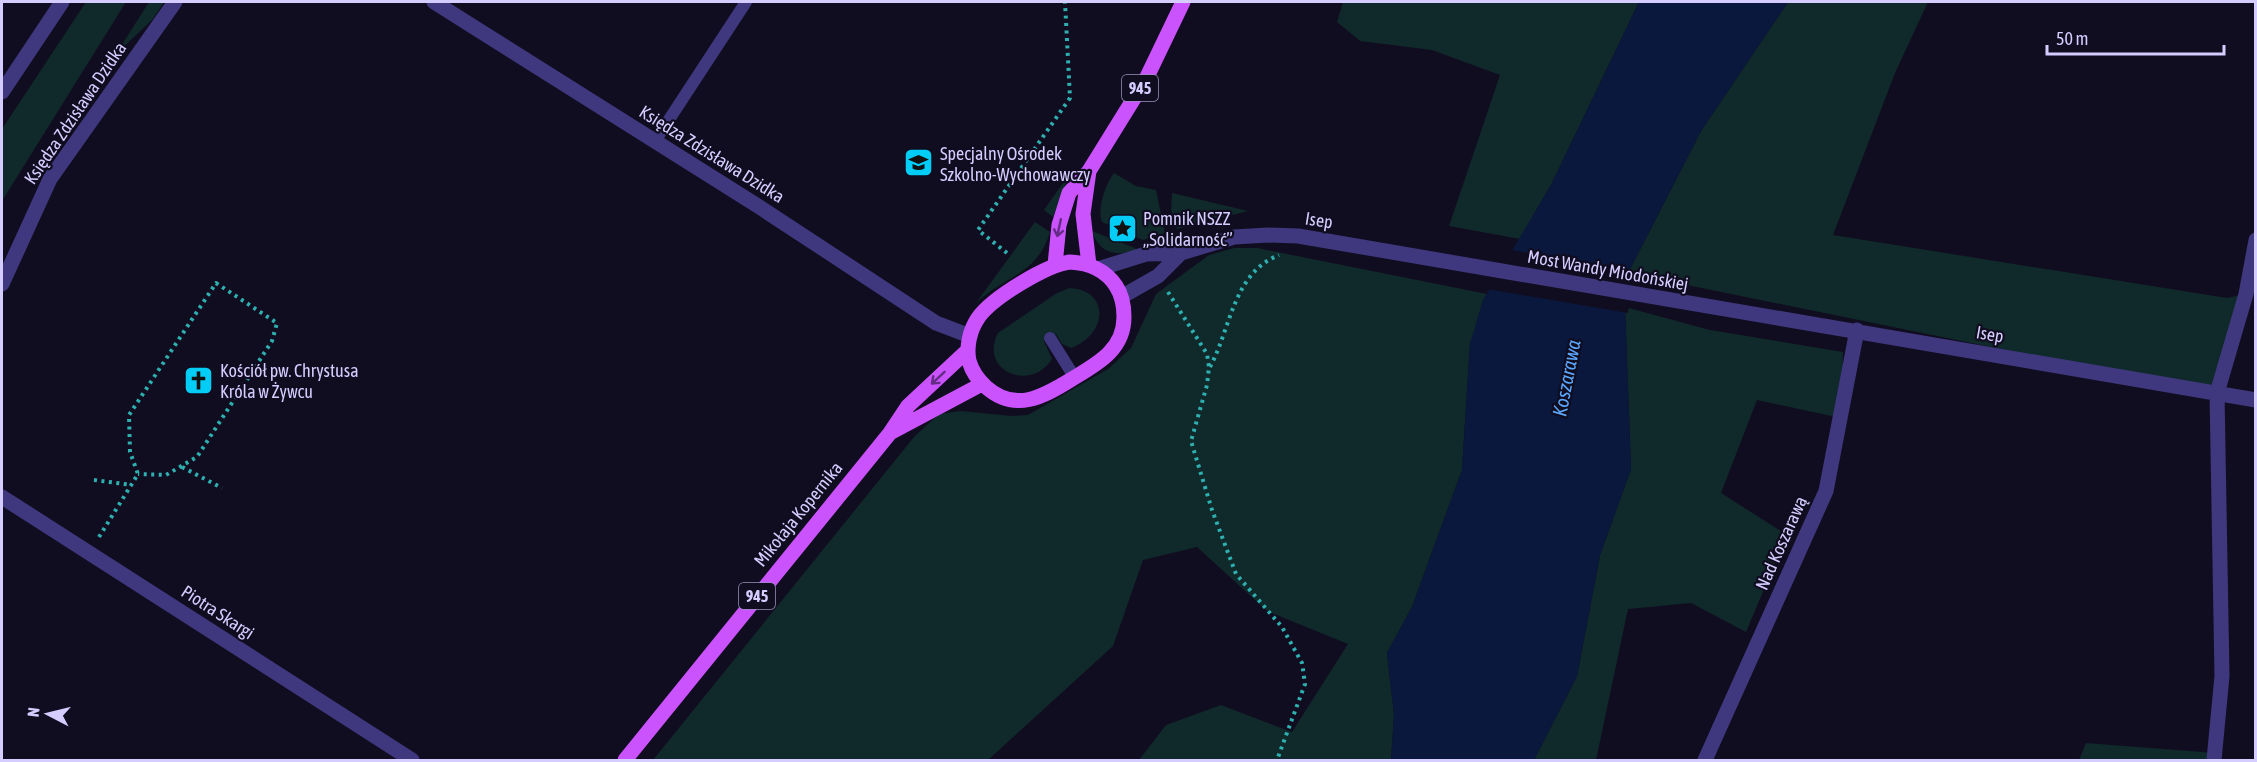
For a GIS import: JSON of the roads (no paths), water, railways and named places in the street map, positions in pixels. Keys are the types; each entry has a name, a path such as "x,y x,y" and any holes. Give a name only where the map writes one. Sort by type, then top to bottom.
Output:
{"main road":[{"name":"945","path":"969,343 974,325 986,309 1055,265 1058,232 1069,193 1089,171 1146,79 1183,2"},
{"name":"945","path":"1089,171 1083,224 1093,267"},
{"path":"969,343 973,371 982,384 1005,400 1024,401 1046,395 1101,361 1116,346 1124,324 1121,297 1114,283 1093,267 1070,262 1055,265"},
{"name":"Mikołaja Kopernika","path":"625,760 890,433 908,406 969,343"},
{"name":"Mikołaja Kopernika","path":"890,433 982,384"}],"street":[{"path":"2,92 62,2"},
{"name":"Księdza Zdzisława Dzidka","path":"2,284 51,179 175,2"},
{"name":"Księdza Zdzisława Dzidka","path":"434,2 969,343"},
{"name":"Isep","path":"1093,267 1146,254 1181,254 1223,239 1268,235 1317,239 1453,263"},
{"path":"2214,760 2222,676 2217,393 2246,294 2256,240"},
{"name":"Isep","path":"1121,297 1158,276 1181,254"},
{"name":"Most Wandy Miodońskiej","path":"1453,263 1757,315"},
{"name":"Isep","path":"1757,315 1857,330 2256,400"},
{"name":"Nad Koszarawą","path":"1705,760 1826,491 1857,330"},
{"name":"Piotra Skargi","path":"2,497 412,760"}],"lane":[{"path":"655,141 746,2"},
{"path":"1050,338 1075,378"}],"water":[{"name":"Koszarawa","path":"1639,2 1788,2 1701,131 1628,273 1625,307 1631,469 1600,555 1577,676 1534,760 1391,760 1394,715 1387,653 1412,607 1462,470 1470,344 1483,300 1552,183"}],"place":[{"name":"Specjalny Ośrodek Szkolno-Wychowawczy","path":"919,163"},
{"name":"Pomnik NSZZ „Solidarność”","path":"1122,228"},
{"name":"Kościół pw. Chrystusa Króla w Żywcu","path":"199,380"}]}
